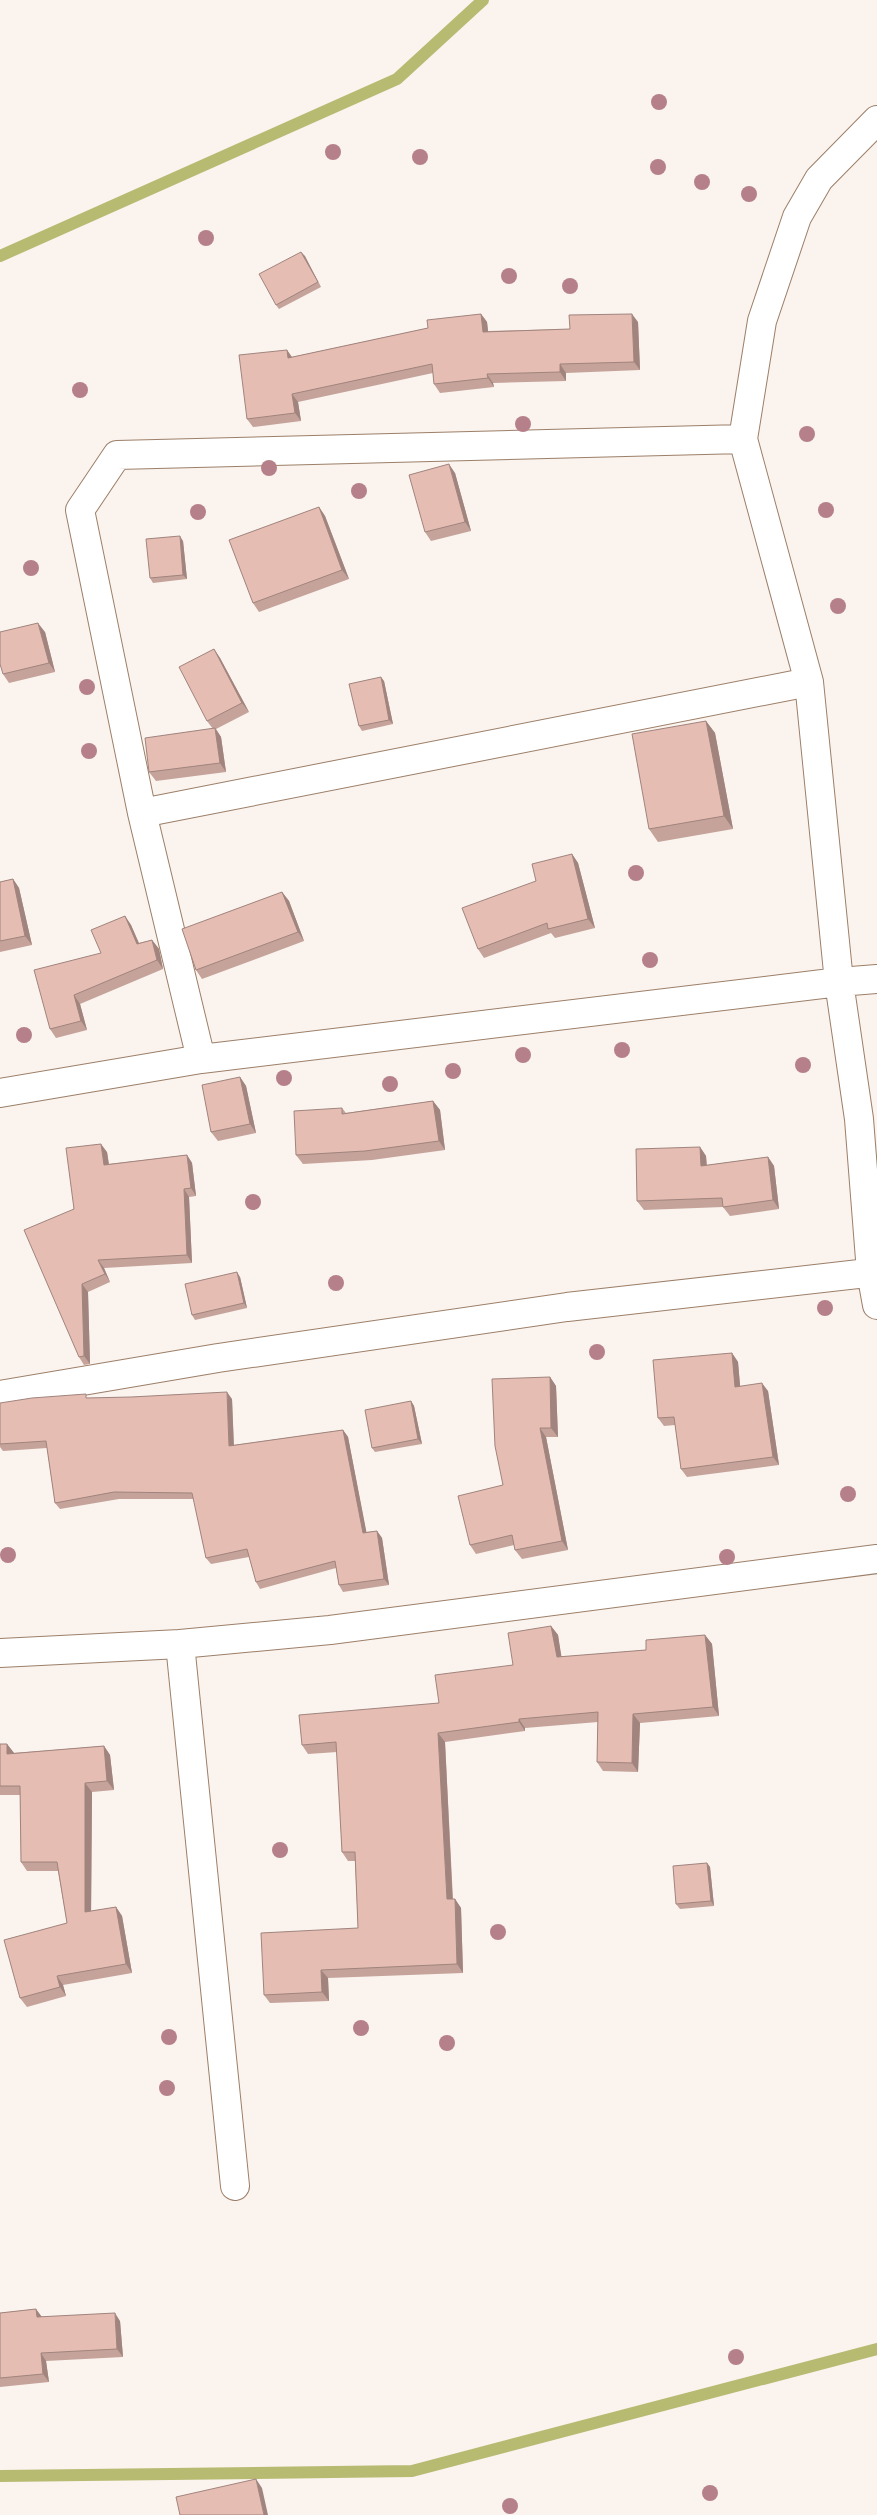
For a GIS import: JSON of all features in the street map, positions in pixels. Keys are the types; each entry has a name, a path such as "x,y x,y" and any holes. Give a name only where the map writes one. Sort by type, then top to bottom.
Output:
{"street":[{"path":"877,120 819,179 797,217 762,321 743,439 810,682 839,982 859,1119 877,1305"},
{"path":"201,1059 142,813 80,510 117,456 743,439"},
{"path":"142,813 810,682"},
{"path":"0,1092 201,1059 877,979"},
{"path":"0,1394 218,1358 567,1307 874,1272"},
{"path":"0,1653 180,1644 330,1630 877,1559"},
{"path":"180,1644 236,2186"}],"building":[{"path":"301,252 318,282 276,305 259,274"},
{"path":"481,314 483,332 570,329 569,315 632,314 634,362 560,364 560,372 487,374 488,378 434,384 432,364 292,394 295,413 247,419 239,355 287,350 288,358 428,328 427,320"},
{"path":"449,464 465,522 425,532 409,475"},
{"path":"319,507 342,570 253,603 229,540"},
{"path":"180,536 183,575 150,578 146,539"},
{"path":"38,623 49,663 3,674 0,664 0,632"},
{"path":"214,649 242,703 207,721 179,667"},
{"path":"381,677 389,720 359,726 349,684"},
{"path":"706,721 724,816 649,829 632,734"},
{"path":"215,728 220,763 149,772 145,738"},
{"path":"572,854 588,919 548,929 547,923 478,949 462,908 536,881 532,864"},
{"path":"13,879 25,936 0,941 0,882"},
{"path":"282,892 298,932 196,970 182,929"},
{"path":"125,916 137,944 152,940 157,960 74,995 81,1021 50,1029 34,970 101,953 91,930"},
{"path":"240,1077 250,1124 211,1132 202,1085"},
{"path":"433,1101 439,1141 365,1151 296,1155 294,1111 342,1108 342,1114"},
{"path":"101,1144 104,1165 187,1155 191,1188 184,1189 187,1255 98,1260 105,1274 82,1284 84,1356 79,1357 24,1230 74,1209 66,1148"},
{"path":"700,1147 701,1166 768,1157 773,1200 723,1207 722,1198 637,1201 636,1149"},
{"path":"237,1272 244,1303 192,1315 185,1284"},
{"path":"732,1353 735,1387 762,1383 773,1457 681,1469 674,1417 658,1418 653,1360"},
{"path":"550,1377 551,1428 540,1428 562,1541 515,1550 512,1535 470,1545 458,1496 503,1485 495,1446 492,1379"},
{"path":"227,1392 229,1446 343,1430 363,1533 377,1531 384,1579 339,1585 335,1561 256,1582 247,1549 206,1558 192,1493 114,1492 55,1503 46,1441 0,1444 0,1403 32,1398 86,1394 86,1398"},
{"path":"411,1401 418,1439 372,1448 365,1410"},
{"path":"551,1626 557,1657 646,1650 646,1640 705,1635 713,1707 633,1714 632,1763 597,1762 598,1712 519,1719 519,1722 438,1733 447,1899 455,1899 457,1964 321,1970 322,1992 264,1995 261,1933 358,1928 355,1852 342,1852 336,1742 302,1745 299,1715 439,1703 435,1675 513,1665 508,1633"},
{"path":"0,1744 7,1744 7,1754 104,1746 107,1781 85,1783 85,1912 116,1907 126,1964 57,1976 60,1987 20,1998 4,1940 67,1923 57,1862 21,1862 20,1786 0,1786"},
{"path":"707,1863 711,1901 676,1904 673,1866"},
{"path":"36,2309 37,2317 115,2313 117,2349 41,2353 43,2374 0,2378 0,2313"},
{"path":"256,2479 264,2515 180,2515 176,2497"}],"waterway":[{"path":"0,256 397,79 483,0"},
{"path":"0,2476 412,2471 877,2349"}]}
